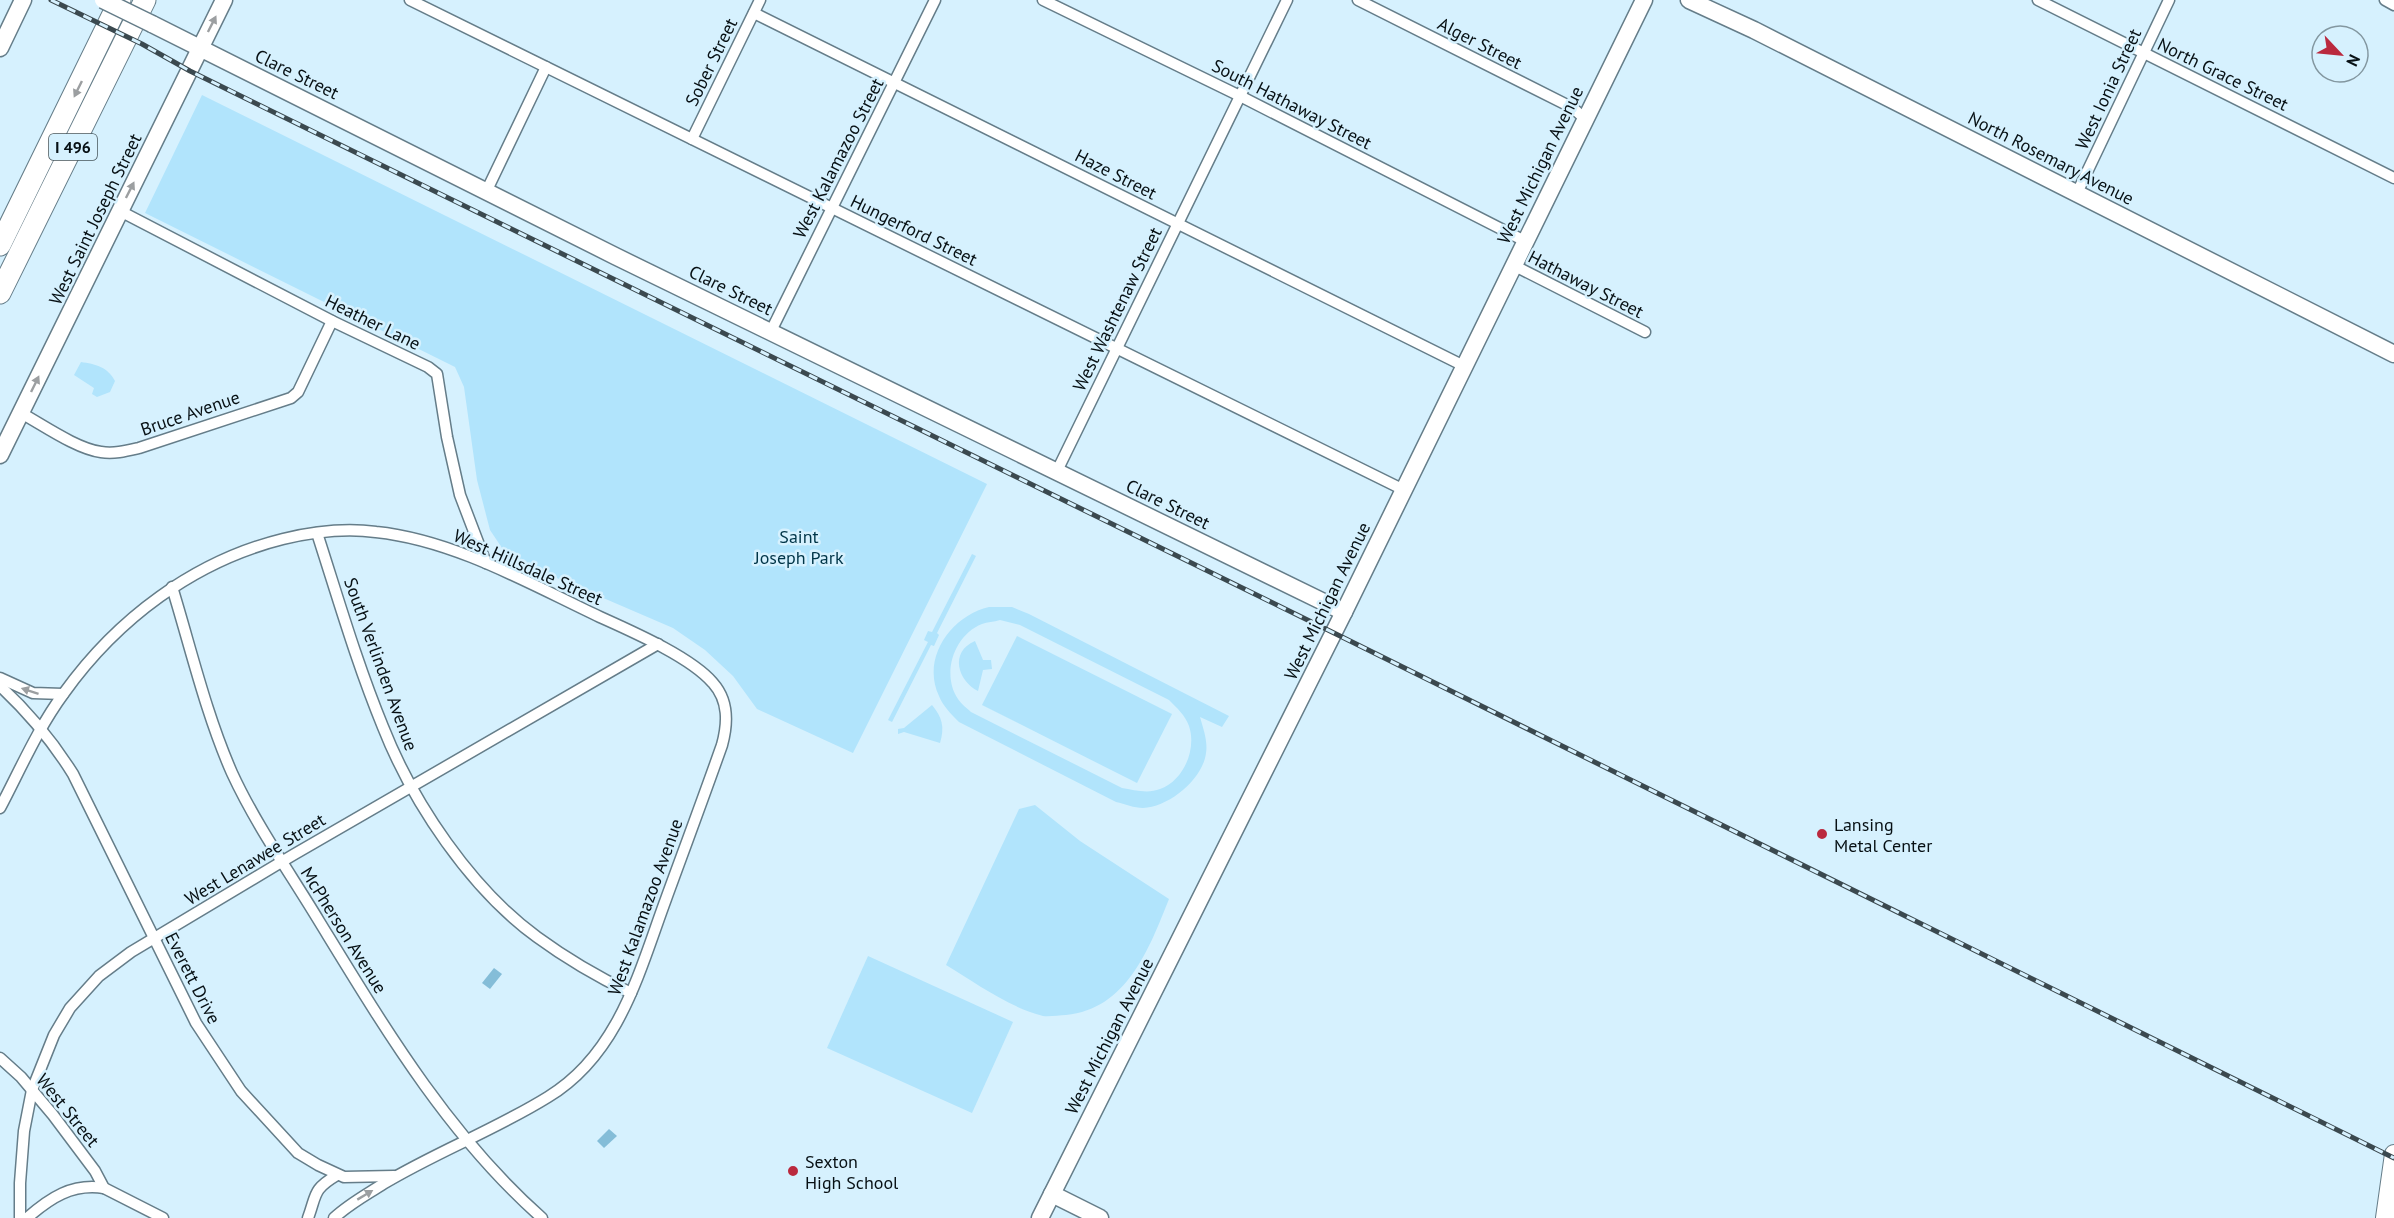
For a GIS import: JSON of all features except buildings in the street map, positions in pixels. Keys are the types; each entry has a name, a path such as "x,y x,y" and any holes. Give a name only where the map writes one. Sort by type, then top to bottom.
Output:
{"highway":[{"name":"I 496","path":"0,245 120,0"},
{"name":"I 496","path":"0,293 145,0"},
{"path":"32,230 158,0"}],"main road":[{"path":"2385,1218 2394,1154"}],"street":[{"path":"0,48 23,0"},
{"name":"Clare Street","path":"103,0 615,256 1344,612"},
{"name":"West Saint Joseph Street","path":"0,455 224,0"},
{"name":"Hungerford Street","path":"410,0 1404,490"},
{"name":"Sober Street","path":"692,139 760,0"},
{"name":"West Kalamazoo Street","path":"771,331 935,0"},
{"name":"South Hathaway Street","path":"1043,0 1240,96 1525,241"},
{"name":"West Washtenaw Street","path":"1057,471 1287,0"},
{"name":"Alger Street","path":"1358,0 1573,108 1585,119"},
{"name":"West Michigan Avenue","path":"1040,1218 1344,612 1644,0"},
{"name":"North Rosemary Avenue","path":"1689,0 1754,30 2394,354"},
{"name":"North Grace Street","path":"2038,0 2394,178"},
{"name":"West Ionia Street","path":"2077,193 2169,0"},
{"path":"2385,0 2394,5"},
{"name":"Haze Street","path":"754,14 1464,366"},
{"path":"487,190 546,67"},
{"name":"Heather Lane","path":"120,212 332,321 428,367 437,374 447,437 460,495 486,563"},
{"name":"Hathaway Street","path":"1513,265 1645,332"},
{"name":"Bruce Avenue","path":"21,413 82,446 98,452 114,453 139,448 291,398 298,392 332,321"},
{"name":"West Hillsdale Street","path":"0,808 41,730 63,694 85,666 141,609 172,587 212,566 243,552 283,539 353,530 377,532 433,544 486,563 658,644"},
{"name":"South Verlinden Avenue","path":"317,533 356,654 383,728 411,786 454,851 512,916 537,937 592,973 631,993"},
{"name":"McPherson Avenue","path":"172,587 220,742 233,774 267,838 402,1054 467,1139 522,1200 542,1218"},
{"name":"West Lenawee Street","path":"20,1218 24,1131 32,1090 54,1035 70,1008 99,976 131,952 411,786 658,644"},
{"name":"West Kalamazoo Avenue","path":"467,1139 531,1107 561,1089 584,1069 609,1037 631,993 722,745 727,718 725,706 714,683 700,671 658,644"},
{"path":"0,678 33,693 63,694"},
{"name":"Everett Drive","path":"0,686 41,730 74,774 196,1023 241,1091 298,1153 337,1175 344,1177 397,1176"},
{"name":"Everett Drive","path":"0,696 26,713"},
{"name":"West Street","path":"0,1058 32,1090 95,1171 104,1188"},
{"path":"334,1218 353,1203 397,1176 467,1139"},
{"path":"308,1218 314,1195 325,1182 337,1175"},
{"path":"27,1218 47,1201 68,1191 90,1186 104,1188 163,1218"},
{"path":"1052,1194 1100,1218"},
{"path":"522,1200 528,1218"}],"green space":[{"name":"Saint Joseph Park","path":"202,95 987,484 853,753 757,709 733,676 705,650 673,628 508,557 490,530 477,480 464,387 455,367 145,213"},
{"path":"81,362 96,365 109,372 115,381 110,392 97,397 92,394 94,388 74,375"},
{"path":"972,554 976,556 937,633 939,635 934,646 931,645 892,722 888,720 928,642 924,640 928,631 932,632"},
{"path":"989,607 1012,607 1229,716 1222,727 1200,717 1205,735 1206,753 1199,772 1192,782 1174,797 1153,806 1143,808 1116,802 959,722 941,700 934,682 934,667 943,641 963,619","holes":["1000,620 1020,625 1169,700 1185,718 1191,735 1186,764 1175,779 1168,785 1151,791 1122,788 971,712 962,704 953,689 951,667 953,656 964,637 972,629 986,623"]},
{"path":"1017,636 1172,714 1137,783 982,705"},
{"path":"975,641 983,660 991,660 992,669 983,670 978,691 965,681 959,666 962,652"},
{"path":"932,705 942,722 940,743 904,732 898,734 898,729 904,728"},
{"path":"1035,805 1080,841 1169,899 1144,956 1120,989 1105,1001 1087,1010 1066,1015 1043,1016 1017,1007 946,965 1019,809"},
{"path":"868,956 1013,1022 972,1113 827,1048"}],"shaded area":[{"path":"494,968 502,974 490,989 482,983"},
{"path":"609,1129 617,1136 604,1148 597,1141"}],"railway":[{"path":"51,0 142,44 190,71 1334,633 2394,1158"}],"place":[{"name":"Lansing Metal Center","path":"1822,834"},
{"name":"Sexton High School","path":"793,1171"}]}
